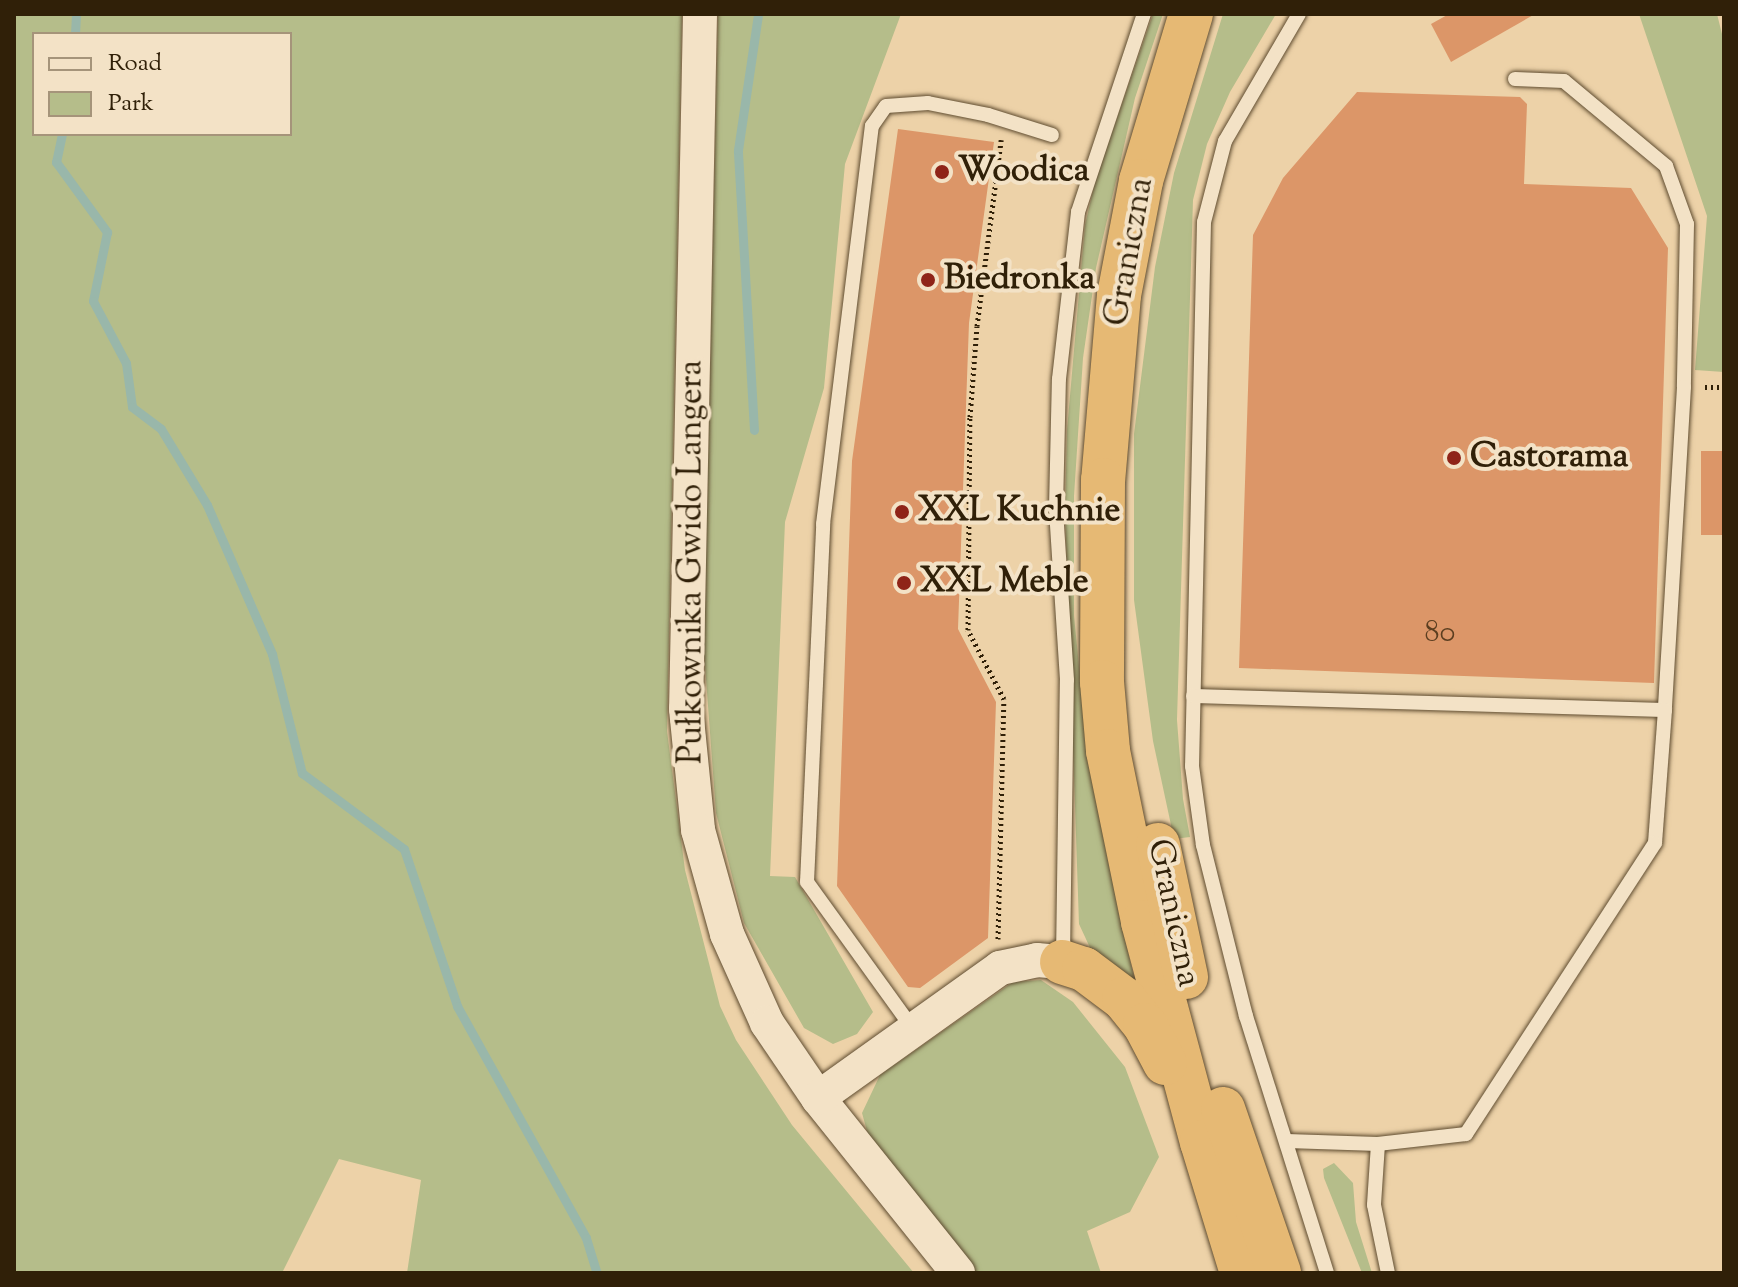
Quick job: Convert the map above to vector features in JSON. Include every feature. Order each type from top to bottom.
[{"type":"highway","name":"Graniczna","points":[[1191,14],[1141,181],[1119,295],[1106,422],[1101,652],[1108,751],[1143,922],[1202,1142],[1242,1273]]},
{"type":"highway","name":"Graniczna","points":[[1102,544],[1117,651],[1188,987],[1228,1129],[1279,1273]]},
{"type":"highway","points":[[1062,962],[1104,982],[1139,1017],[1154,1041],[1202,1142]]},
{"type":"street","name":"Pułkownika Gwido Langera","points":[[700,14],[686,709],[690,774],[698,830],[727,934],[767,1023],[818,1098],[958,1273]]},
{"type":"street","points":[[818,1098],[1000,968],[1037,960],[1062,962]]},
{"type":"lane","points":[[1062,962],[1067,680],[1056,508],[1059,379],[1078,212],[1144,14]]},
{"type":"lane","points":[[1288,32],[1293,14]]},
{"type":"lane","points":[[1299,14],[1225,141],[1204,222],[1192,766],[1203,845],[1246,1016],[1327,1273]]},
{"type":"lane","points":[[1287,1141],[1378,1144],[1466,1134],[1655,843],[1684,387],[1687,224],[1666,166],[1576,90],[1564,81],[1515,79]]},
{"type":"lane","points":[[913,1029],[807,882],[823,524],[872,126],[886,106],[928,103],[1052,135]]},
{"type":"lane","points":[[1193,696],[1665,710]]},
{"type":"lane","points":[[1378,1144],[1374,1205],[1388,1273]]},
{"type":"path","points":[[986,948],[999,939],[1004,699],[968,630],[970,417],[977,326],[1006,121]]},
{"type":"green space","points":[[14,14],[682,14],[667,731],[685,870],[720,1006],[736,1040],[792,1125],[914,1273],[407,1273],[421,1180],[339,1159],[282,1273],[14,1273]]},
{"type":"green space","points":[[718,14],[901,14],[845,164],[824,388],[785,522],[770,876],[795,877],[873,1012],[857,1034],[833,1044],[804,1028],[744,923],[716,813],[704,652]]},
{"type":"green space","points":[[1153,14],[1163,14],[1135,98],[1096,268],[1083,358],[1074,496],[1074,616],[1081,686],[1112,879],[1136,987],[1092,952],[1079,924],[1065,511],[1067,430],[1085,225],[1095,182]]},
{"type":"green space","points":[[1223,14],[1276,14],[1230,92],[1207,144],[1193,200],[1177,720],[1183,799],[1190,837],[1174,839],[1153,741],[1134,600],[1134,434],[1155,267],[1174,173]]},
{"type":"green space","points":[[1639,14],[1717,14],[1724,42],[1724,372],[1695,370],[1707,216]]},
{"type":"green space","points":[[1041,980],[1073,1002],[1125,1067],[1159,1157],[1130,1212],[1087,1231],[1101,1273],[974,1273],[870,1142],[862,1113],[880,1075],[1013,982]]},
{"type":"green space","points":[[1334,1163],[1353,1183],[1356,1222],[1372,1273],[1362,1273],[1324,1178],[1323,1169]]},
{"type":"building","points":[[1449,14],[1535,14],[1451,62],[1431,24]]},
{"type":"building","name":"Castorama","points":[[1357,92],[1520,97],[1527,104],[1524,184],[1631,188],[1668,248],[1654,683],[1239,668],[1253,235],[1283,178]]},
{"type":"building","points":[[898,129],[994,142],[969,323],[958,629],[996,702],[988,938],[920,988],[908,987],[837,886],[852,461]]},
{"type":"building","points":[[1701,451],[1724,451],[1724,535],[1701,535]]},
{"type":"waterway","points":[[75,32],[76,14]]},
{"type":"waterway","points":[[754,430],[738,150],[758,14]]},
{"type":"waterway","points":[[62,136],[56,162],[107,232],[93,301],[126,363],[132,407],[161,429],[207,505],[272,654],[302,773],[404,849],[457,1006],[586,1238],[597,1273]]},
{"type":"place","name":"Woodica","points":[[942,172]]},
{"type":"place","name":"Biedronka","points":[[928,280]]},
{"type":"place","name":"Castorama","points":[[1454,458]]},
{"type":"place","name":"XXL Kuchnie","points":[[902,512]]},
{"type":"place","name":"XXL Meble","points":[[904,583]]}]
